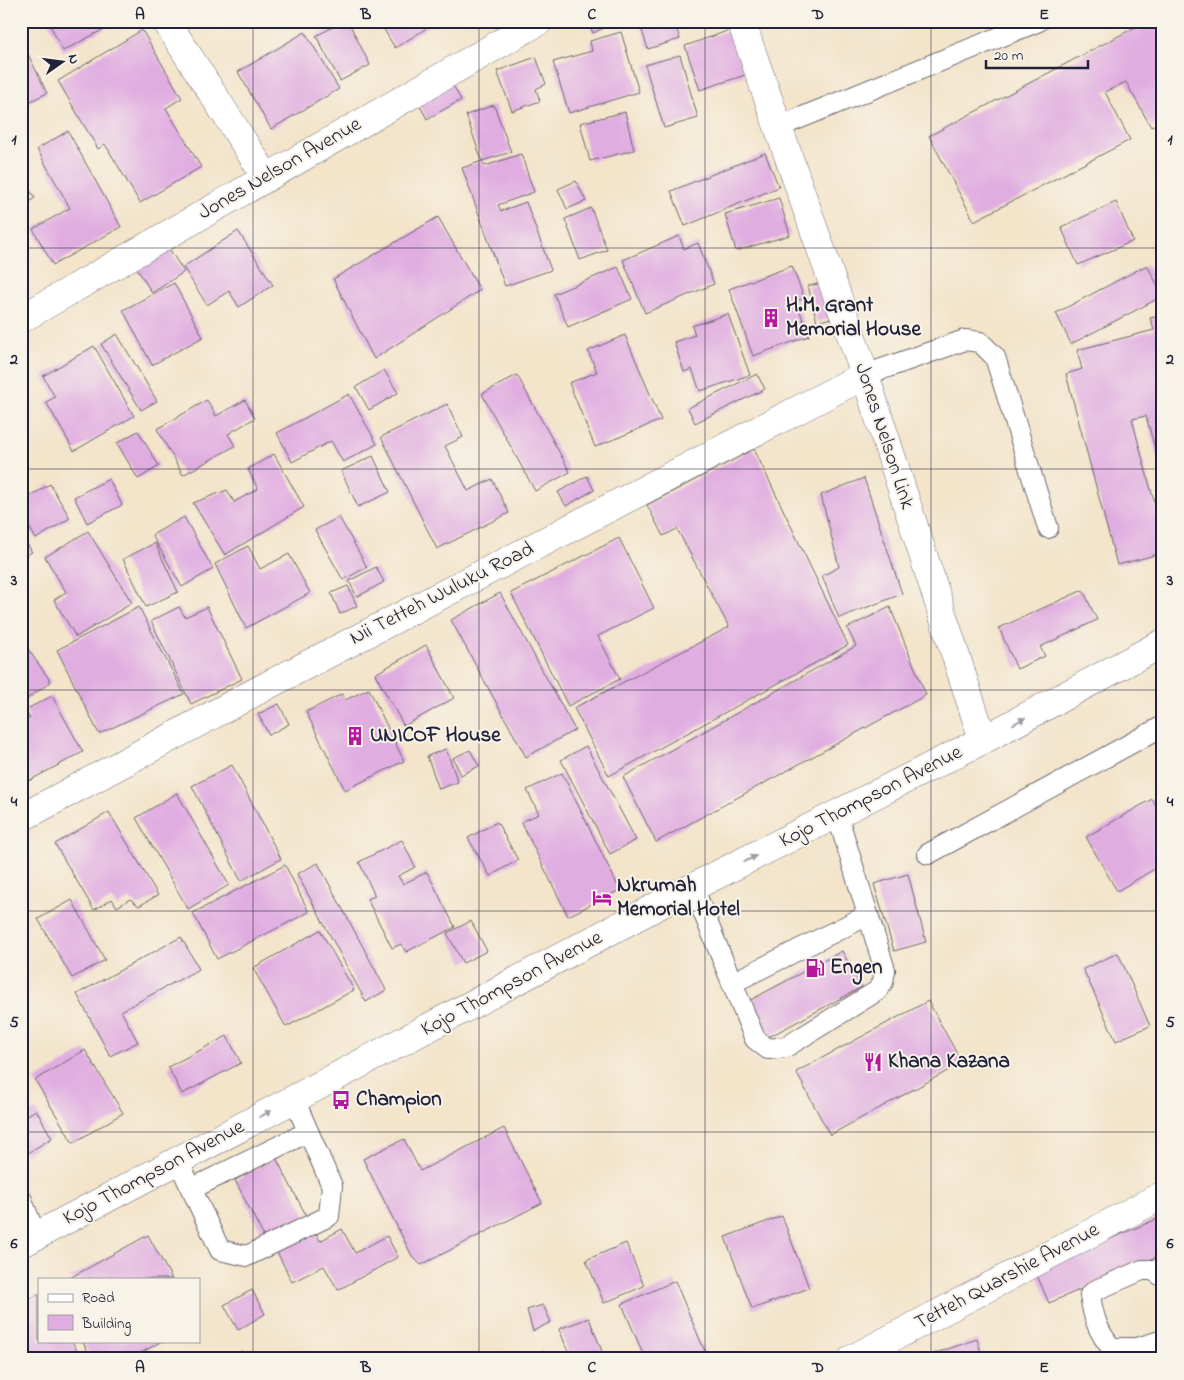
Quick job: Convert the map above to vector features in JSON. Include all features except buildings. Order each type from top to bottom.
[{"type":"street","points":[[166,21],[266,177]]},
{"type":"street","name":"Jones Nelson Avenue","points":[[21,319],[539,21]]},
{"type":"street","name":"Jones Nelson Link","points":[[740,21],[864,375],[983,740]]},
{"type":"street","name":"Nii Tetteh Wuluku Road","points":[[21,818],[278,680],[864,375]]},
{"type":"street","name":"Kojo Thompson Avenue","points":[[29,1240],[694,887],[983,740],[1163,643]]},
{"type":"street","name":"Tetteh Quarshie Avenue","points":[[852,1359],[1163,1195]]},
{"type":"lane","points":[[778,127],[1039,21]]},
{"type":"lane","points":[[864,375],[965,340],[980,342],[995,357],[1048,528]]},
{"type":"lane","points":[[928,854],[1163,726]]},
{"type":"lane","points":[[694,887],[755,1040],[768,1049],[786,1047],[877,991],[883,982],[885,970],[837,814]]},
{"type":"lane","points":[[732,983],[868,915]]},
{"type":"lane","points":[[178,1160],[220,1250],[247,1256],[328,1216],[332,1186],[294,1099]]},
{"type":"lane","points":[[192,1189],[308,1132]]},
{"type":"lane","points":[[21,1198],[29,1240]]},
{"type":"lane","points":[[1163,1277],[1153,1270],[1142,1270],[1096,1290],[1090,1295],[1095,1322],[1102,1338],[1112,1348],[1137,1348],[1163,1340]]},
{"type":"place","name":"H.M. Grant Memorial House","points":[[771,318]]},
{"type":"place","name":"UNICOF House","points":[[355,736]]},
{"type":"place","name":"Nkrumah Memorial Hotel","points":[[602,898]]},
{"type":"place","name":"Engen","points":[[815,968]]},
{"type":"place","name":"Khana Kazana","points":[[873,1062]]},
{"type":"place","name":"Champion","points":[[341,1100]]}]
